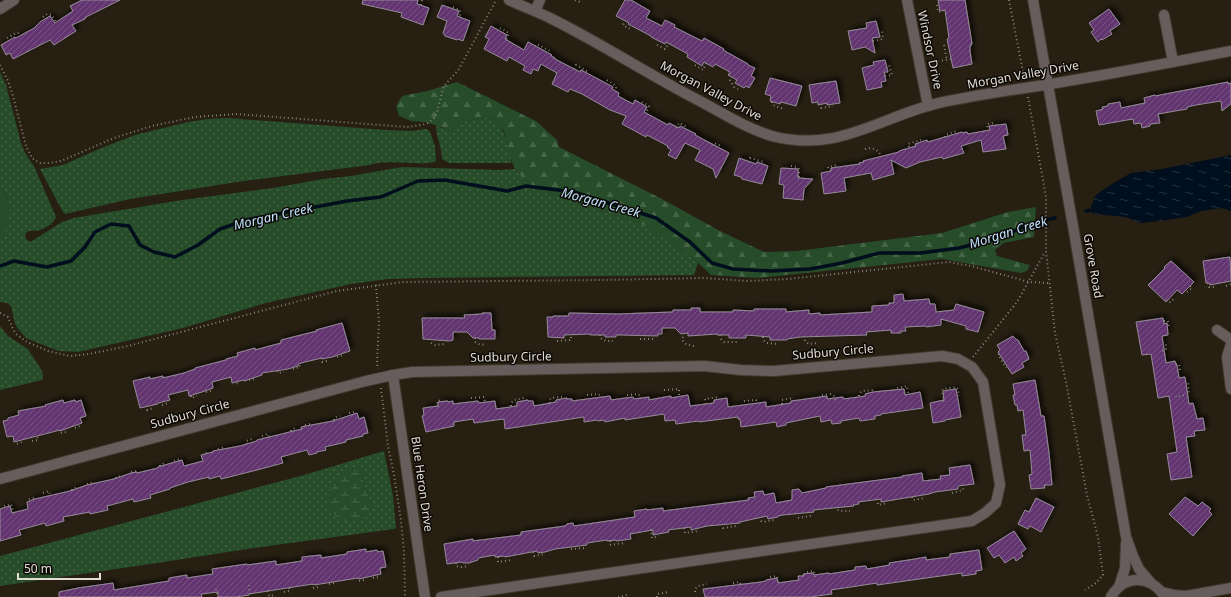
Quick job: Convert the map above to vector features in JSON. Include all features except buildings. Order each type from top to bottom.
[{"type":"street","points":[[0,8],[14,0]]},
{"type":"street","name":"Morgan Valley Drive","points":[[509,0],[548,17],[748,127],[772,136],[794,140],[813,141],[851,134],[905,113],[928,106],[957,100],[1231,51]]},
{"type":"street","points":[[536,11],[540,0]]},
{"type":"street","name":"Windsor Drive","points":[[907,0],[928,106]]},
{"type":"street","name":"Grove Road","points":[[1033,0],[1126,538],[1125,568],[1119,587]]},
{"type":"street","points":[[1164,15],[1173,62]]},
{"type":"street","points":[[1217,330],[1231,340]]},
{"type":"street","points":[[1231,344],[1227,357],[1231,389]]},
{"type":"street","name":"Sudbury Circle","points":[[0,478],[366,381],[412,372],[696,366],[774,371],[942,356],[958,359],[972,367],[983,382],[1000,485],[996,503],[985,513],[972,521],[441,597]]},
{"type":"street","name":"Blue Heron Drive","points":[[393,375],[425,597]]},
{"type":"street","name":"Grove Road","points":[[1126,538],[1139,570],[1163,594]]},
{"type":"street","points":[[1111,597],[1114,592],[1124,583],[1138,580],[1151,583]]},
{"type":"street","points":[[1163,594],[1186,596],[1231,588]]},
{"type":"path","points":[[421,5],[422,0]]},
{"type":"path","points":[[575,0],[580,2]]},
{"type":"path","points":[[1009,0],[1021,66]]},
{"type":"path","points":[[0,65],[13,96],[26,146],[32,158],[40,163],[49,164],[61,161],[114,138],[152,126],[195,117],[236,114],[407,127],[428,123],[434,118],[444,86],[459,69],[495,2]]},
{"type":"path","points":[[937,5],[938,12],[945,10]]},
{"type":"path","points":[[453,7],[460,10],[460,17]]},
{"type":"path","points":[[43,17],[47,14],[52,15],[56,22]]},
{"type":"path","points":[[625,20],[623,25],[632,30]]},
{"type":"path","points":[[500,28],[509,33],[506,40]]},
{"type":"path","points":[[873,41],[883,38],[882,30]]},
{"type":"path","points":[[7,38],[16,33],[20,35]]},
{"type":"path","points":[[657,45],[666,49],[669,43]]},
{"type":"path","points":[[535,46],[537,44],[550,51]]},
{"type":"path","points":[[944,46],[947,60]]},
{"type":"path","points":[[934,62],[951,59]]},
{"type":"path","points":[[695,65],[703,70],[706,62]]},
{"type":"path","points":[[574,69],[576,65],[586,71]]},
{"type":"path","points":[[885,76],[892,75],[889,65]]},
{"type":"path","points":[[731,76],[730,80],[734,87],[738,89]]},
{"type":"path","points":[[607,80],[616,86],[616,91]]},
{"type":"path","points":[[642,102],[649,106],[646,113]]},
{"type":"path","points":[[772,102],[775,106],[784,109]]},
{"type":"path","points":[[1029,103],[1046,197],[1046,251],[1055,333],[1066,382],[1087,495],[1098,537],[1103,575],[1096,583],[1085,590]]},
{"type":"path","points":[[820,104],[821,108],[834,106]]},
{"type":"path","points":[[676,128],[679,123],[686,127]]},
{"type":"path","points":[[988,131],[987,124],[994,123]]},
{"type":"path","points":[[945,137],[945,135],[957,131]]},
{"type":"path","points":[[909,147],[908,144],[921,140]]},
{"type":"path","points":[[712,146],[714,142],[720,146]]},
{"type":"path","points":[[865,149],[874,149],[880,154],[881,157]]},
{"type":"path","points":[[750,162],[750,158],[764,162]]},
{"type":"path","points":[[829,172],[828,166],[837,165]]},
{"type":"path","points":[[791,166],[798,167],[799,178]]},
{"type":"path","points":[[972,358],[1018,302],[1034,270],[1046,251]]},
{"type":"path","points":[[0,313],[8,316],[16,334],[27,342],[48,351],[70,356],[89,354],[128,346],[337,291],[403,282],[505,282],[704,278],[754,281],[948,262],[971,266],[1029,282],[1049,283]]},
{"type":"path","points":[[1208,283],[1209,287],[1215,287]]},
{"type":"path","points":[[1187,292],[1192,288],[1188,284]]},
{"type":"path","points":[[1226,286],[1231,284]]},
{"type":"path","points":[[376,285],[379,322],[378,369]]},
{"type":"path","points":[[1166,300],[1171,302],[1174,298]]},
{"type":"path","points":[[1164,321],[1168,321],[1169,328]]},
{"type":"path","points":[[684,333],[682,340],[686,344],[696,347]]},
{"type":"path","points":[[557,341],[571,340],[571,334]]},
{"type":"path","points":[[600,335],[600,338],[606,341],[613,341]]},
{"type":"path","points":[[640,335],[640,339],[653,339]]},
{"type":"path","points":[[720,335],[724,342],[738,342]]},
{"type":"path","points":[[763,336],[763,340],[767,343],[778,344]]},
{"type":"path","points":[[804,336],[805,341],[809,344],[818,343]]},
{"type":"path","points":[[475,338],[475,342],[479,344],[486,344]]},
{"type":"path","points":[[431,339],[431,342],[435,344],[444,344]]},
{"type":"path","points":[[1162,351],[1166,349],[1166,343]]},
{"type":"path","points":[[337,357],[343,355],[342,353]]},
{"type":"path","points":[[999,354],[998,355],[1006,368]]},
{"type":"path","points":[[321,358],[322,362],[327,361]]},
{"type":"path","points":[[293,369],[300,367],[299,364]]},
{"type":"path","points":[[1176,364],[1179,364],[1180,370]]},
{"type":"path","points":[[277,371],[278,373],[284,372]]},
{"type":"path","points":[[249,380],[256,379],[255,377]]},
{"type":"path","points":[[234,382],[235,384],[239,383]]},
{"type":"path","points":[[1176,396],[1189,394],[1188,382]]},
{"type":"path","points":[[897,388],[907,386],[908,394]]},
{"type":"path","points":[[380,387],[388,446],[401,520],[404,551],[405,597]]},
{"type":"path","points":[[944,402],[943,389],[956,387],[958,389],[959,396]]},
{"type":"path","points":[[206,392],[212,391],[211,389]]},
{"type":"path","points":[[664,390],[679,389],[679,397]]},
{"type":"path","points":[[859,396],[862,391],[873,390]]},
{"type":"path","points":[[587,395],[598,394],[601,398]]},
{"type":"path","points":[[627,395],[638,394],[641,400]]},
{"type":"path","points":[[822,395],[831,394],[834,396],[835,400]]},
{"type":"path","points":[[191,396],[191,398],[197,396]]},
{"type":"path","points":[[471,398],[484,397],[485,402]]},
{"type":"path","points":[[550,404],[549,401],[551,398],[562,397]]},
{"type":"path","points":[[706,404],[705,399],[718,397]]},
{"type":"path","points":[[511,406],[511,403],[514,400],[524,398]]},
{"type":"path","points":[[782,404],[782,400],[794,398]]},
{"type":"path","points":[[438,407],[436,401],[443,400]]},
{"type":"path","points":[[744,401],[756,400],[757,403]]},
{"type":"path","points":[[162,404],[168,403],[168,401]]},
{"type":"path","points":[[146,406],[147,410],[153,408]]},
{"type":"path","points":[[350,413],[355,413]]},
{"type":"path","points":[[334,420],[334,418],[340,416]]},
{"type":"path","points":[[75,428],[80,426],[80,424]]},
{"type":"path","points":[[305,425],[310,425]]},
{"type":"path","points":[[291,431],[290,430],[296,428]]},
{"type":"path","points":[[59,430],[60,433],[66,432]]},
{"type":"path","points":[[262,436],[268,434],[269,437]]},
{"type":"path","points":[[32,441],[38,440],[37,436]]},
{"type":"path","points":[[247,444],[246,441],[252,439]]},
{"type":"path","points":[[16,441],[16,444],[22,442]]},
{"type":"path","points":[[218,449],[224,447],[225,449]]},
{"type":"path","points":[[203,455],[209,452]]},
{"type":"path","points":[[174,461],[180,459],[180,461]]},
{"type":"path","points":[[160,466],[165,463]]},
{"type":"path","points":[[131,472],[137,471],[138,473]]},
{"type":"path","points":[[116,478],[121,476]]},
{"type":"path","points":[[87,484],[94,482],[94,484]]},
{"type":"path","points":[[952,493],[963,490],[962,486]]},
{"type":"path","points":[[72,490],[78,487]]},
{"type":"path","points":[[43,493],[49,491],[50,496]]},
{"type":"path","points":[[912,497],[913,500],[925,498]]},
{"type":"path","points":[[29,502],[28,499],[34,498]]},
{"type":"path","points":[[877,499],[878,505],[887,503]]},
{"type":"path","points":[[4,506],[11,504],[14,515]]},
{"type":"path","points":[[835,507],[840,511],[850,511]]},
{"type":"path","points":[[798,518],[810,516],[812,512]]},
{"type":"path","points":[[760,517],[761,521],[763,522],[774,520]]},
{"type":"path","points":[[722,524],[723,528],[736,526]]},
{"type":"path","points":[[684,528],[685,533],[698,531]]},
{"type":"path","points":[[651,529],[652,538],[659,536]]},
{"type":"path","points":[[610,541],[610,545],[624,543]]},
{"type":"path","points":[[571,550],[585,548],[585,546]]},
{"type":"path","points":[[533,552],[534,556],[545,554]]},
{"type":"path","points":[[498,557],[498,562],[511,560]]},
{"type":"path","points":[[456,563],[456,566],[469,566]]},
{"type":"path","points":[[807,572],[814,571],[815,577]]},
{"type":"path","points":[[373,578],[379,577],[378,575]]},
{"type":"path","points":[[770,577],[777,576],[779,585]]},
{"type":"path","points":[[358,578],[358,581],[364,580]]},
{"type":"path","points":[[329,584],[334,583],[334,581]]},
{"type":"path","points":[[733,583],[740,582],[741,587]]},
{"type":"path","points":[[313,584],[313,588],[319,588]]},
{"type":"path","points":[[695,592],[695,589],[698,586],[707,584]]},
{"type":"path","points":[[249,585],[250,597]]},
{"type":"path","points":[[284,592],[290,591],[289,588]]},
{"type":"path","points":[[216,589],[218,597]]},
{"type":"path","points":[[268,591],[269,596],[275,595]]},
{"type":"path","points":[[658,597],[657,594],[669,592]]},
{"type":"path","points":[[618,597],[627,597]]},
{"type":"green space","points":[[0,72],[6,85],[21,143],[25,153],[34,166],[56,217],[51,224],[45,228],[27,232],[25,236],[28,241],[32,241],[62,222],[74,218],[402,167],[498,170],[515,169],[531,188],[640,223],[667,240],[698,263],[694,275],[421,278],[388,279],[351,284],[266,303],[183,328],[78,352],[59,351],[26,338],[15,324],[11,306],[7,303],[0,302],[0,242],[3,239],[8,200],[0,184]]},
{"type":"green space","points":[[457,82],[536,121],[557,140],[559,147],[662,199],[720,231],[764,252],[796,251],[942,233],[1008,212],[1036,207],[1034,237],[1004,243],[995,250],[997,256],[1030,265],[1027,271],[1021,273],[942,259],[758,278],[711,275],[695,260],[640,223],[531,188],[515,169],[509,154],[504,131],[495,120],[485,117],[467,121],[449,131],[442,127],[425,122],[411,121],[399,116],[396,106],[402,96],[427,91]]},
{"type":"green space","points":[[485,117],[491,118],[501,127],[506,139],[512,163],[449,163],[442,159],[436,125],[449,131],[467,121]]},
{"type":"green space","points":[[228,118],[385,130],[413,131],[427,129],[430,132],[435,146],[436,161],[431,163],[386,162],[237,182],[130,199],[65,214],[40,169],[63,165],[135,135],[188,122]]},
{"type":"green space","points":[[0,184],[8,200],[11,213],[3,239],[0,242]]},
{"type":"green space","points":[[0,326],[8,336],[28,349],[42,371],[42,380],[0,390]]},
{"type":"green space","points":[[384,451],[393,496],[396,528],[0,586],[0,556],[304,475]],"holes":[[[351,468],[362,472],[364,485],[373,508]]]},
{"type":"green space","points":[[351,468],[358,469],[362,472],[364,485],[373,508],[363,521],[342,521],[332,513],[327,502],[329,492],[342,472]]},
{"type":"water","points":[[1231,155],[1231,211],[1222,208],[1201,211],[1187,217],[1140,223],[1126,217],[1093,214],[1091,206],[1096,195],[1131,173],[1162,169]]},
{"type":"waterway","name":"Morgan Creek","points":[[0,266],[14,261],[47,267],[71,261],[85,247],[95,232],[111,224],[129,226],[140,245],[154,252],[175,257],[198,245],[220,229],[246,220],[347,201],[381,197],[418,181],[445,180],[507,191],[526,186],[574,192],[656,218],[690,242],[712,263],[733,269],[771,271],[810,269],[842,263],[879,253],[920,253],[959,248],[998,238],[1033,223],[1055,218]]},
{"type":"waterway","name":"Morgan Creek","points":[[1086,211],[1097,209]]}]
